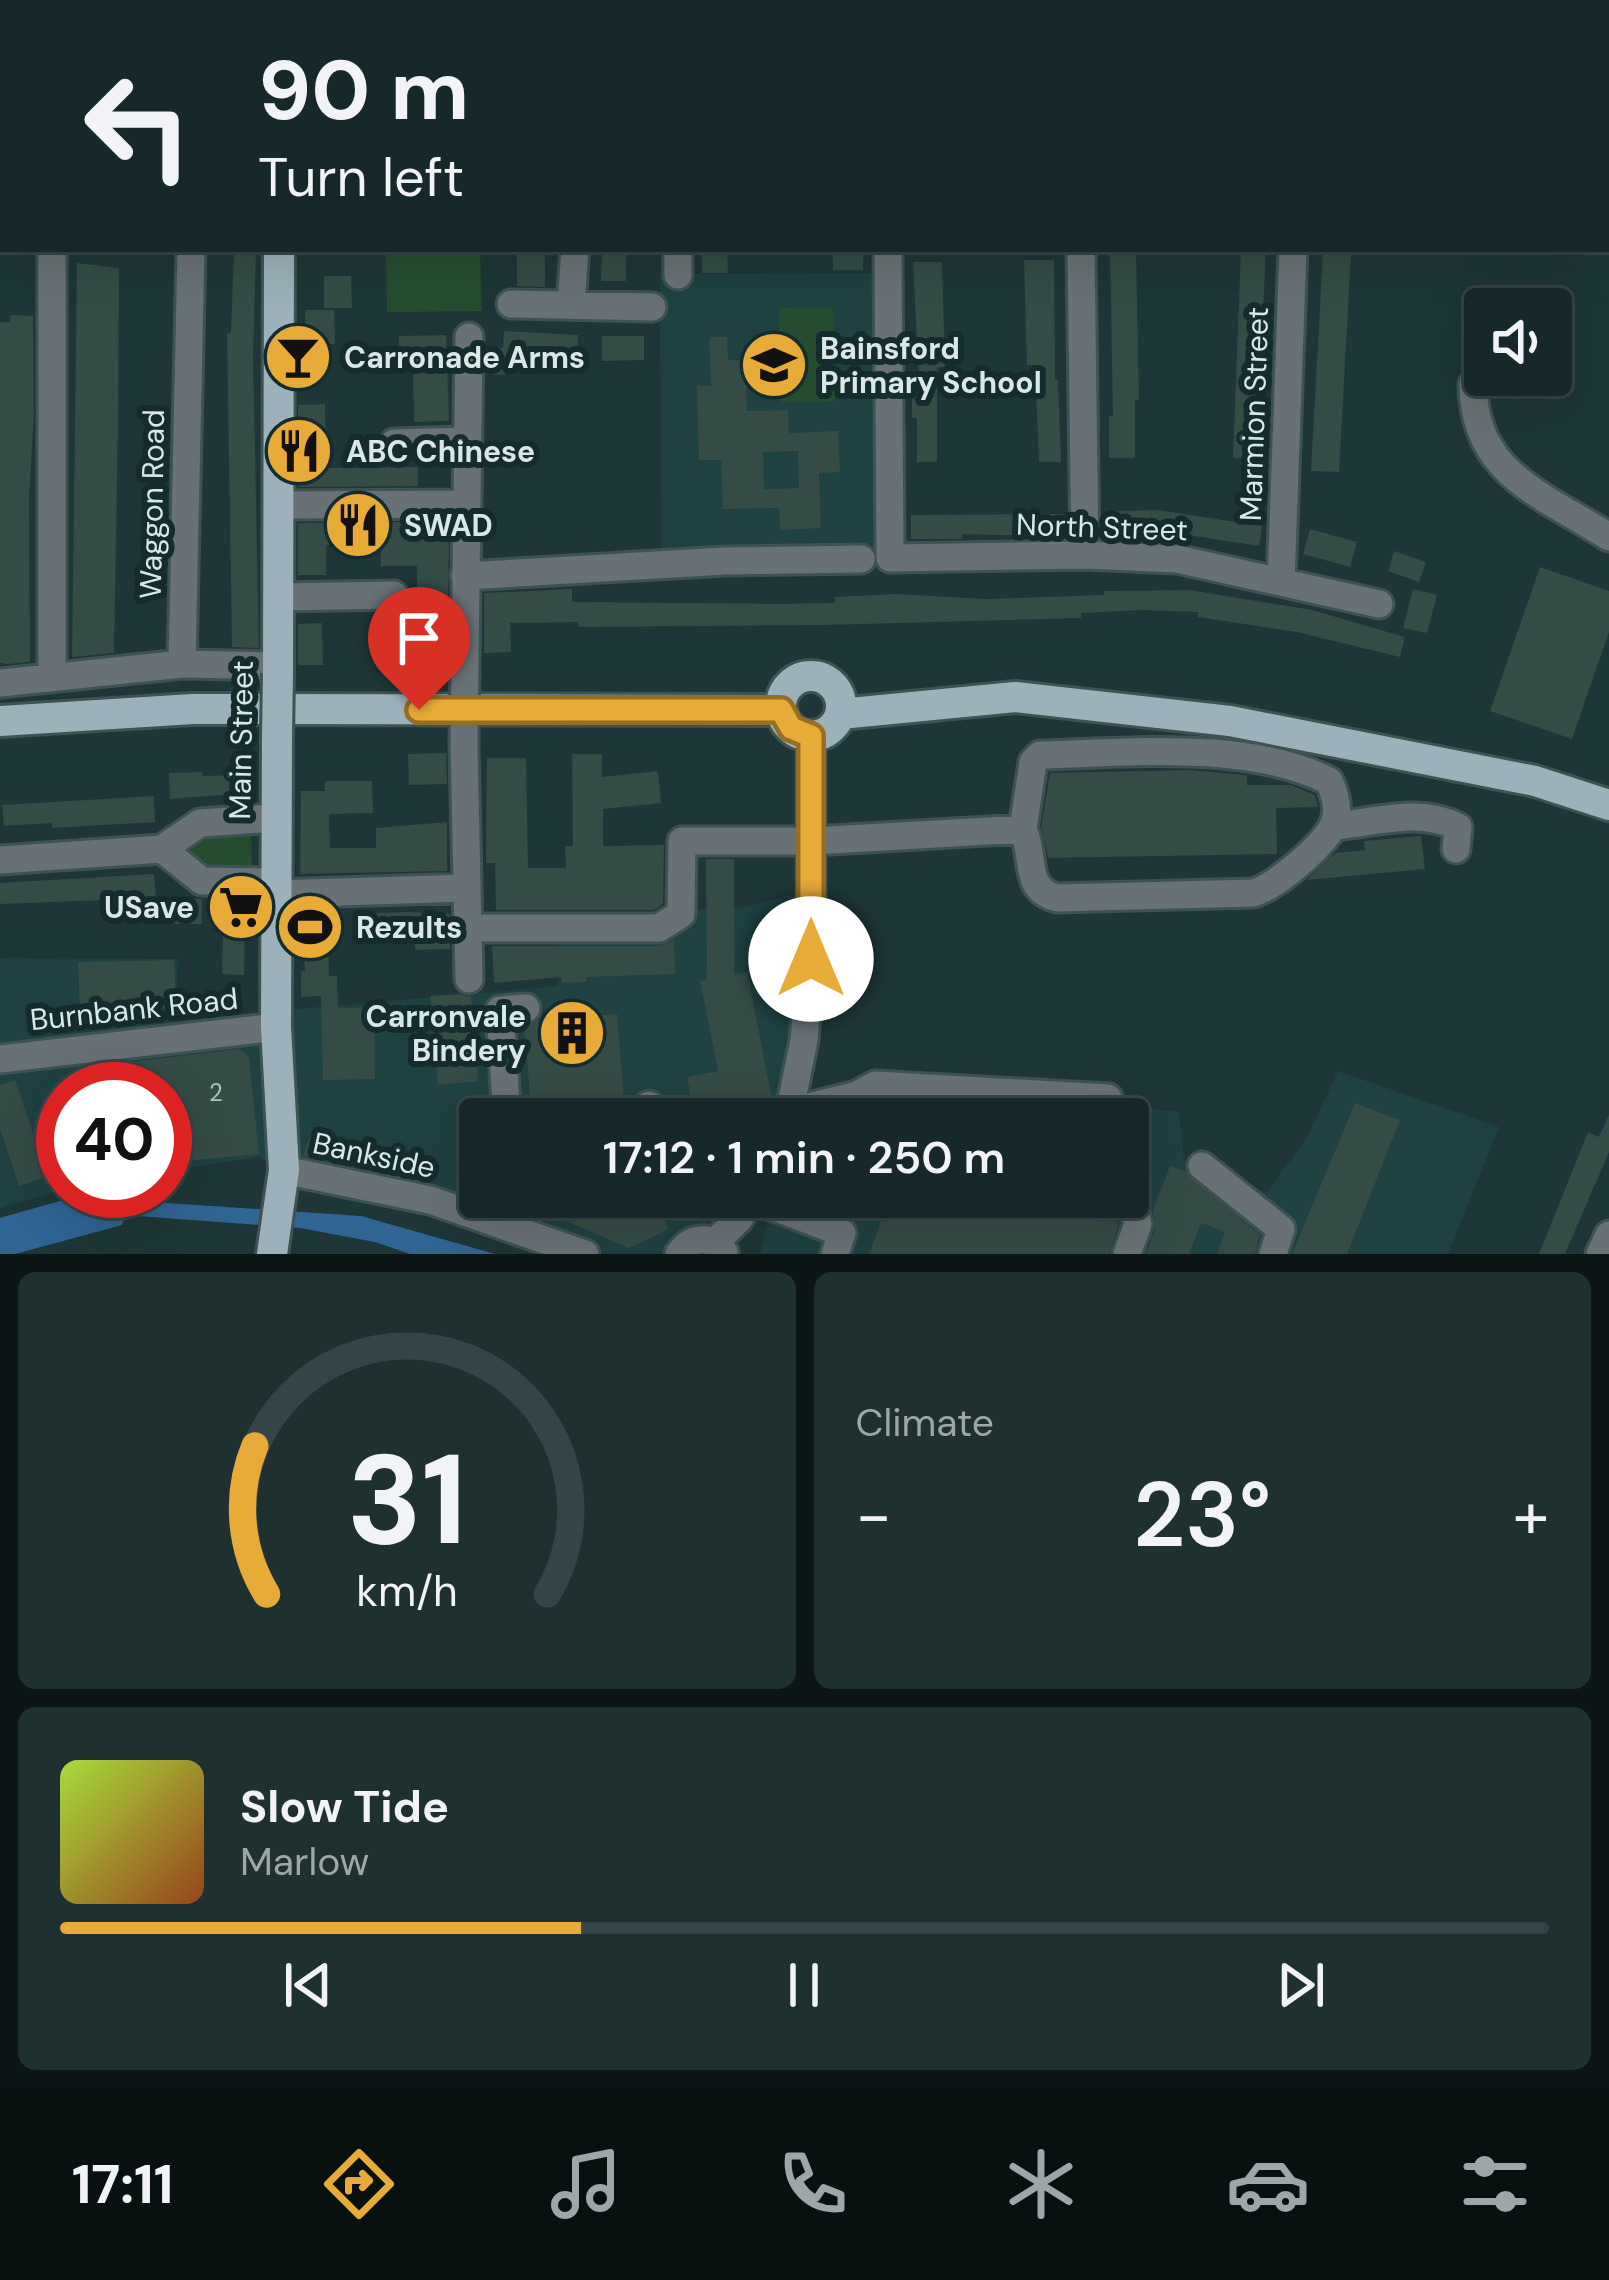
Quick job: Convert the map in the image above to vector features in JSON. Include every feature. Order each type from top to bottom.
[{"type":"main road","name":"Main Street","points":[[276,1231],[284,1170],[276,1028],[274,818],[281,505],[279,252]]},
{"type":"main road","points":[[813,676],[823,678],[838,693],[840,714],[829,730],[811,736],[791,728],[781,710],[793,682],[813,676]]},
{"type":"main road","points":[[840,714],[1015,697],[1230,721],[1534,782],[1609,805]]},
{"type":"main road","points":[[0,721],[193,709],[781,710]]},
{"type":"street","points":[[52,252],[52,676]]},
{"type":"street","name":"Waggon Road","points":[[182,664],[191,252]]},
{"type":"street","points":[[571,305],[575,252]]},
{"type":"street","name":"North Street","points":[[888,252],[890,558],[1085,555],[1177,560],[1379,604]]},
{"type":"street","points":[[1081,252],[1085,555]]},
{"type":"street","name":"Marmion Street","points":[[1281,581],[1293,252]]},
{"type":"street","points":[[511,304],[652,307]]},
{"type":"street","points":[[469,337],[464,504],[469,979]]},
{"type":"street","points":[[1474,396],[1477,429],[1500,466],[1609,537]]},
{"type":"street","points":[[394,443],[466,441]]},
{"type":"street","points":[[281,505],[464,504]]},
{"type":"street","points":[[465,575],[861,559]]},
{"type":"street","points":[[280,597],[394,595]]},
{"type":"street","points":[[0,683],[182,664],[278,670]]},
{"type":"street","points":[[793,1098],[811,959],[811,736]]},
{"type":"street","points":[[1334,826],[1336,794],[1329,781],[1281,764],[1186,752],[1040,755],[1033,762],[1014,830],[1034,887],[1057,898],[1253,893],[1280,882],[1334,826],[1397,816],[1447,821],[1458,827],[1456,849]]},
{"type":"street","points":[[0,860],[162,849],[200,823],[274,818]]},
{"type":"street","points":[[467,928],[659,928],[681,914],[682,842],[813,841],[1014,830]]},
{"type":"street","points":[[162,849],[202,881],[275,888],[466,888]]},
{"type":"street","points":[[506,1098],[500,1010],[526,1008]]},
{"type":"street","name":"Burnbank Road","points":[[0,1059],[276,1028]]},
{"type":"street","points":[[847,1098],[875,1085],[1108,1098]]},
{"type":"street","points":[[1202,1166],[1277,1241]]},
{"type":"street","name":"Bankside","points":[[284,1170],[459,1203]]},
{"type":"street","name":"Bankside","points":[[508,1218],[585,1254]]},
{"type":"street","points":[[679,1254],[693,1240],[720,1248],[740,1218]]},
{"type":"street","points":[[803,1218],[842,1233],[835,1254]]},
{"type":"street","points":[[1127,1254],[1136,1218]]},
{"type":"street","points":[[1600,1254],[1609,1234]]},
{"type":"shaded area","name":"Bainsford Primary School","points":[[888,273],[890,558],[661,567],[660,274]]},
{"type":"shaded area","points":[[811,891],[790,1098],[459,1098],[459,1218],[732,1218],[698,1254],[585,1254],[284,1170],[258,1157],[192,1168],[192,1062],[36,1062],[36,1198],[0,1208],[0,958],[178,959],[176,1037],[275,1027],[275,1011],[558,986],[558,928],[659,927],[681,909],[734,909]]},
{"type":"shaded area","points":[[1338,1071],[1499,1127],[1448,1254],[760,1254],[768,1218],[1149,1218],[1149,1109],[1179,1111],[1184,1160],[1267,1192],[1306,1139]]},
{"type":"shaded area","points":[[874,1093],[959,1098],[866,1098]]},
{"type":"green space","points":[[386,252],[480,252],[482,311],[387,312]]},
{"type":"green space","points":[[833,307],[835,401],[780,402],[779,308]]},
{"type":"green space","points":[[251,828],[252,874],[196,866],[180,846],[207,831]]},
{"type":"water","points":[[192,1205],[361,1216],[495,1254],[410,1254],[375,1242],[300,1228],[165,1218],[192,1218]]},
{"type":"water","points":[[36,1208],[36,1218],[123,1218],[122,1225],[15,1254],[0,1254],[0,1218]]},
{"type":"building","points":[[234,252],[256,252],[253,356],[259,648],[232,647],[227,333],[231,333]]},
{"type":"building","points":[[517,252],[545,252],[545,287],[517,286]]},
{"type":"building","points":[[602,252],[626,252],[626,281],[601,281]]},
{"type":"building","points":[[702,252],[727,252],[728,273],[702,273]]},
{"type":"building","points":[[833,252],[863,252],[863,270],[833,270]]},
{"type":"building","points":[[1110,252],[1136,252],[1139,400],[1135,400],[1135,458],[1109,458],[1109,416],[1113,416]]},
{"type":"building","points":[[1241,252],[1266,252],[1258,416],[1265,417],[1264,459],[1233,458]]},
{"type":"building","points":[[1323,253],[1351,254],[1339,472],[1311,471]]},
{"type":"building","points":[[1024,260],[1054,260],[1061,462],[1039,462],[1035,365],[1027,365]]},
{"type":"building","points":[[913,262],[942,262],[945,367],[937,367],[937,462],[917,462],[917,418],[912,418],[912,380],[919,380]]},
{"type":"building","points":[[77,263],[119,268],[118,423],[114,653],[72,657]]},
{"type":"building","points":[[324,276],[351,276],[352,308],[324,308]]},
{"type":"building","points":[[305,310],[334,310],[335,344],[327,344],[327,373],[298,373],[298,347],[306,346]]},
{"type":"building","points":[[11,315],[33,316],[34,414],[29,497],[30,662],[7,664],[0,663],[0,322],[10,322]]},
{"type":"building","points":[[504,331],[578,335],[577,359],[506,355],[505,375],[487,374],[487,347],[503,348]]},
{"type":"building","points":[[446,335],[449,421],[414,422],[413,368],[399,368],[399,336]]},
{"type":"building","points":[[602,336],[644,336],[644,360],[602,361]]},
{"type":"building","points":[[709,337],[727,337],[728,360],[745,360],[747,411],[788,410],[789,433],[838,431],[840,472],[819,473],[821,528],[780,530],[779,508],[723,509],[721,460],[699,460],[697,386],[711,386]],"holes":[[[798,451],[799,488],[764,489],[763,452]]]},
{"type":"building","points":[[325,404],[326,468],[418,467],[418,486],[298,487],[298,405]]},
{"type":"building","points":[[1158,510],[1262,526],[1259,546],[1155,530],[1155,536],[1108,537],[1108,511]]},
{"type":"building","points":[[1066,514],[1067,537],[962,534],[962,539],[911,539],[911,515]]},
{"type":"building","points":[[413,522],[413,533],[449,533],[447,669],[413,670],[412,647],[398,647],[398,619],[417,619],[417,566],[381,566],[381,544],[326,545],[326,575],[298,575],[298,523]]},
{"type":"building","points":[[1310,529],[1357,542],[1350,567],[1303,554]]},
{"type":"building","points":[[1394,551],[1426,562],[1419,582],[1388,571]]},
{"type":"building","points":[[1540,567],[1609,591],[1609,632],[1572,739],[1490,711]]},
{"type":"building","points":[[572,589],[572,602],[779,604],[835,603],[835,597],[895,594],[985,599],[1189,590],[1312,610],[1405,637],[1400,657],[1297,632],[1198,617],[1198,612],[1141,610],[1081,613],[1081,618],[824,625],[510,623],[511,652],[484,653],[484,593]]},
{"type":"building","points":[[1413,589],[1437,595],[1427,633],[1403,628]]},
{"type":"building","points":[[322,623],[323,665],[298,665],[298,624]]},
{"type":"building","points":[[446,753],[447,784],[409,785],[408,754]]},
{"type":"building","points":[[572,754],[602,754],[602,777],[658,771],[661,803],[603,809],[603,846],[664,845],[663,904],[654,910],[496,910],[495,863],[486,863],[487,758],[526,758],[528,868],[566,868],[565,846],[573,846]]},
{"type":"building","points":[[1187,770],[1247,775],[1247,785],[1291,785],[1315,795],[1318,807],[1276,808],[1277,854],[1048,858],[1041,827],[1050,773]]},
{"type":"building","points":[[202,772],[203,776],[248,775],[248,793],[170,799],[169,773]]},
{"type":"building","points":[[325,781],[372,781],[373,813],[329,814],[330,848],[376,848],[376,828],[447,822],[447,871],[300,874],[301,791],[325,791]]},
{"type":"building","points":[[154,796],[155,822],[4,826],[2,805]]},
{"type":"building","points":[[1421,836],[1425,869],[1307,880],[1335,853],[1365,850],[1364,841]]},
{"type":"building","points":[[706,859],[734,859],[734,975],[747,972],[772,1098],[691,1098],[687,1077],[718,1071],[700,981],[707,980]]},
{"type":"building","points":[[154,874],[156,898],[0,904],[0,883]]},
{"type":"building","points":[[169,898],[202,899],[202,924],[168,924]]},
{"type":"building","points":[[231,899],[254,900],[254,923],[245,922],[244,975],[222,974],[223,925],[231,926]]},
{"type":"building","points":[[301,912],[341,913],[341,929],[328,929],[329,976],[337,976],[338,1008],[374,1007],[375,1079],[323,1080],[321,996],[301,997],[301,971],[305,971]]},
{"type":"building","points":[[376,913],[450,914],[450,949],[415,950],[415,941],[376,942]]},
{"type":"building","points":[[674,940],[675,974],[494,983],[492,946],[659,946]]},
{"type":"building","points":[[174,960],[176,1007],[80,1011],[78,962]]},
{"type":"building","points":[[430,996],[471,997],[478,1081],[438,1085]]},
{"type":"building","points":[[617,1014],[624,1098],[530,1098],[524,1026],[539,1020]]},
{"type":"building","points":[[240,1049],[249,1057],[259,1154],[192,1160],[192,1062],[128,1062]]},
{"type":"building","points":[[15,1080],[36,1140],[36,1180],[19,1186],[0,1129],[0,1085]]},
{"type":"building","points":[[1355,1103],[1400,1120],[1347,1254],[1292,1254]]},
{"type":"building","points":[[1609,1115],[1609,1152],[1565,1254],[1539,1254],[1588,1132],[1599,1137]]},
{"type":"building","points":[[309,1138],[353,1146],[348,1165],[303,1156]]},
{"type":"building","points":[[1170,1166],[1185,1171],[1260,1235],[1255,1254],[1217,1254],[1225,1232],[1201,1223],[1189,1254],[1146,1254],[1155,1229],[1153,1210]]},
{"type":"building","points":[[560,1218],[664,1218],[669,1229],[629,1248]]},
{"type":"building","points":[[882,1218],[1106,1218],[1119,1223],[1109,1254],[869,1254]]},
{"type":"place","name":"Carronade Arms","points":[[298,357]]},
{"type":"place","name":"Bainsford Primary School","points":[[774,365]]},
{"type":"place","name":"ABC Chinese","points":[[299,451]]},
{"type":"place","name":"SWAD","points":[[358,525]]},
{"type":"place","name":"USave","points":[[241,907]]},
{"type":"place","name":"Rezults","points":[[310,927]]},
{"type":"place","name":"Carronvale Bindery","points":[[572,1033]]},
{"type":"route","points":[[419,710],[781,710],[791,728],[811,736],[811,959]]}]
